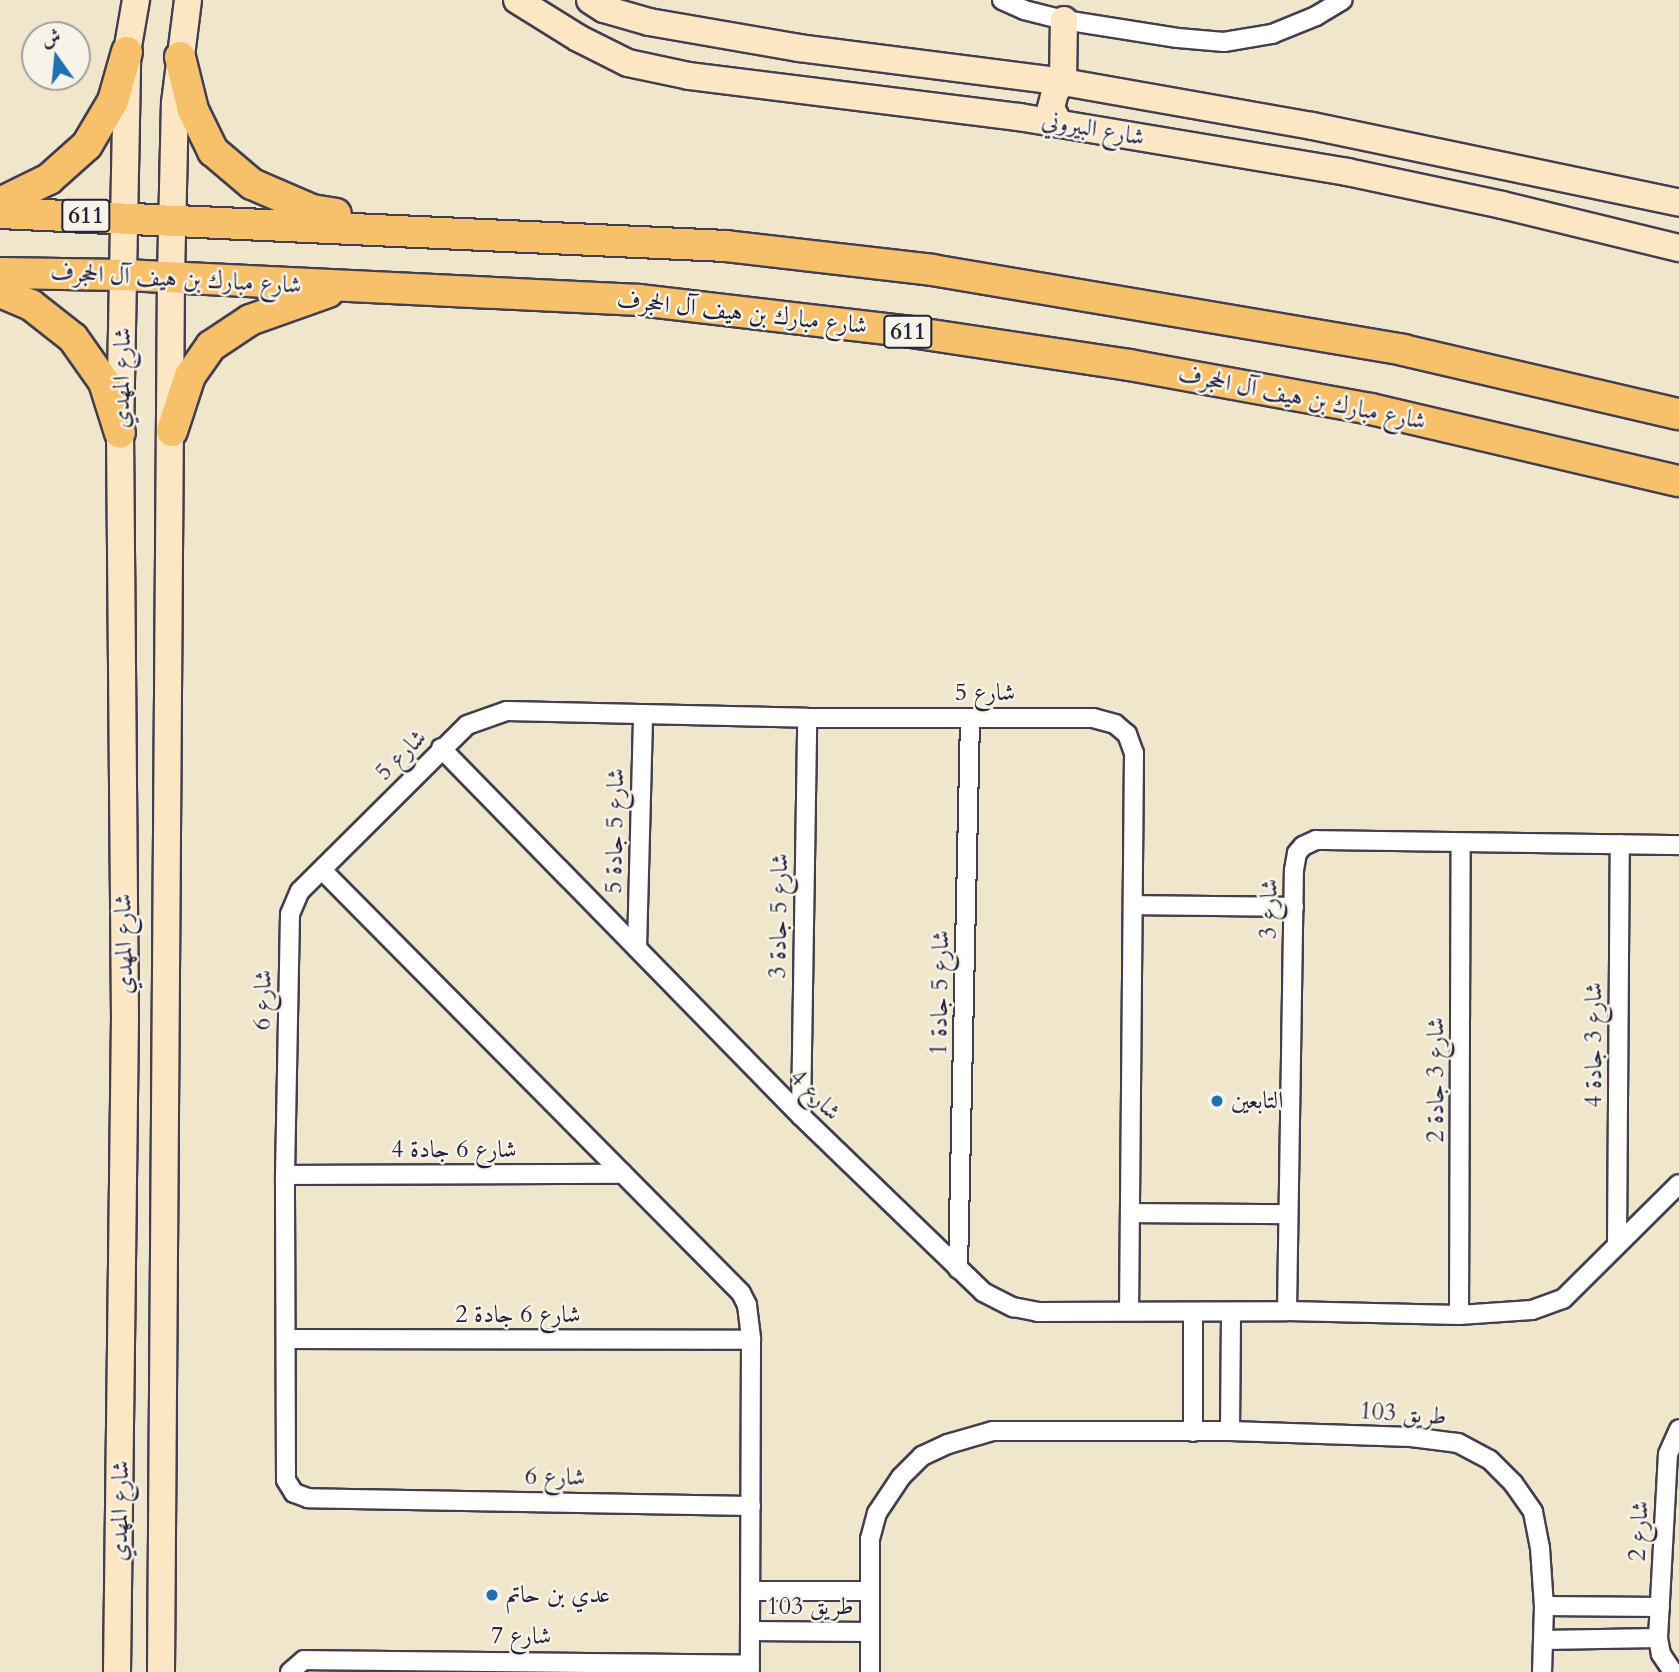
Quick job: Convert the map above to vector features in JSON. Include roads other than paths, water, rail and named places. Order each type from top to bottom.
[{"type":"main road","name":"شارع المهدي","points":[[117,1672],[125,1017],[120,433],[127,52],[136,0]]},
{"type":"main road","name":"شارع المهدي","points":[[161,1672],[172,431],[171,277],[175,103],[188,0]]},
{"type":"main road","name":"شارع البيروني","points":[[516,0],[578,38],[628,63],[689,76],[1059,123],[1347,172],[1502,205],[1679,248]]},
{"type":"main road","name":"شارع البيروني","points":[[590,0],[604,9],[649,22],[799,48],[1063,82],[1312,126],[1679,202]]},
{"type":"main road","points":[[1059,123],[1051,108],[1055,92],[1063,82],[1064,20]]},
{"type":"main road","points":[[0,203],[49,179],[87,145],[113,101],[127,52]]},
{"type":"main road","points":[[180,57],[192,110],[213,151],[252,184],[312,210],[447,232]]},
{"type":"main road","points":[[1018,117],[1031,100],[1027,78]]},
{"type":"main road","name":"611","points":[[0,213],[726,246],[932,270],[1403,350],[1679,414]]},
{"type":"main road","name":"شارع مبارك بن هيف آل الحجرف","points":[[0,273],[124,275],[639,300],[911,332],[1129,365],[1371,409],[1679,481]]},
{"type":"main road","points":[[172,431],[190,376],[211,346],[250,320],[340,287]]},
{"type":"main road","points":[[0,292],[31,304],[73,338],[104,382],[120,433]]},
{"type":"main road","points":[[122,1429],[141,1469],[148,1474],[162,1475]]},
{"type":"main road","points":[[119,1569],[142,1573],[162,1611]]},
{"type":"street","points":[[1002,0],[1024,10],[1064,20],[1178,38],[1224,42],[1272,34],[1316,16],[1343,0]]},
{"type":"street","name":"شارع 5","points":[[322,870],[441,748],[467,725],[507,711],[807,718],[1093,718],[1115,724],[1127,734],[1134,753],[1129,1311]]},
{"type":"street","name":"شارع 5 جادة 5","points":[[637,948],[643,714]]},
{"type":"street","name":"شارع 5 جادة 3","points":[[801,1116],[807,718]]},
{"type":"street","name":"شارع 5 جادة 1","points":[[958,1269],[970,718]]},
{"type":"street","name":"شارع 4","points":[[441,748],[801,1116],[983,1292],[1013,1307],[1038,1312],[1231,1312]]},
{"type":"street","name":"شارع 3","points":[[1286,1311],[1293,907],[1297,853],[1316,840],[1679,845]]},
{"type":"street","name":"شارع 3 جادة 2","points":[[1459,1315],[1461,844]]},
{"type":"street","name":"شارع 3 جادة 4","points":[[1617,1245],[1620,844]]},
{"type":"street","points":[[322,870],[741,1293],[747,1305],[751,1340],[750,1668]]},
{"type":"street","name":"شارع 6","points":[[322,870],[300,891],[290,914],[285,1175],[286,1480],[294,1493],[309,1498],[751,1506]]},
{"type":"street","points":[[1133,905],[1293,907]]},
{"type":"street","name":"شارع 6 جادة 4","points":[[285,1175],[623,1174]]},
{"type":"street","points":[[1230,1431],[1231,1312],[1511,1314],[1549,1305],[1563,1299],[1679,1184]]},
{"type":"street","points":[[1130,1213],[1288,1214]]},
{"type":"street","points":[[1193,1312],[1193,1432]]},
{"type":"street","name":"شارع 6 جادة 2","points":[[286,1339],[751,1340]]},
{"type":"street","name":"شارع 2","points":[[1658,1639],[1671,1527],[1668,1454],[1679,1429]]},
{"type":"street","name":"طريق 103","points":[[870,1672],[870,1539],[877,1513],[901,1477],[922,1456],[948,1444],[993,1432],[1230,1431],[1411,1437],[1458,1443],[1490,1460],[1513,1483],[1533,1512],[1541,1548],[1544,1606],[1542,1672]]},
{"type":"street","name":"طريق 103","points":[[751,1591],[869,1591]]},
{"type":"street","points":[[1544,1606],[1660,1606]]},
{"type":"street","name":"طريق 103","points":[[750,1631],[869,1632]]},
{"type":"street","points":[[1543,1640],[1658,1639],[1661,1654],[1673,1672]]},
{"type":"street","name":"شارع 7","points":[[290,1672],[304,1660],[346,1659],[750,1668]]},
{"type":"place","name":"التابعين","points":[[1217,1101]]},
{"type":"place","name":"عدي بن حاتم","points":[[492,1595]]}]
